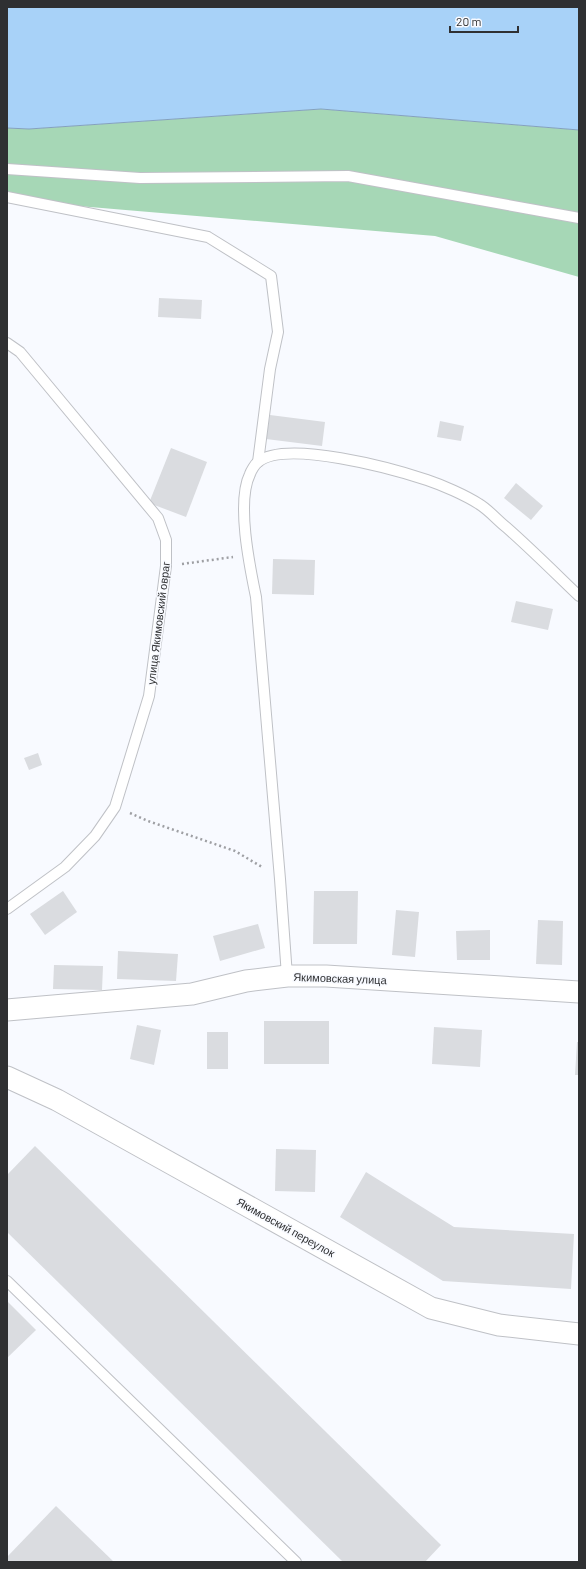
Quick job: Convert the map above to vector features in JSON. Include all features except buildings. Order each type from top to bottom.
[{"type":"street","name":"Якимовская улица","points":[[7,1010],[192,994],[246,982],[287,976],[326,976],[579,992]]},
{"type":"street","name":"Якимовский переулок","points":[[7,1077],[57,1100],[431,1308],[499,1325],[579,1334]]},
{"type":"lane","points":[[7,169],[140,178],[348,176],[579,218]]},
{"type":"lane","points":[[7,197],[208,237],[271,276],[278,332],[270,369],[258,462],[249,475],[245,496],[247,555],[256,597],[287,976]]},
{"type":"lane","name":"улица Якимовский овраг","points":[[7,343],[20,352],[158,518],[166,540],[166,566],[149,696],[115,807],[95,836],[64,867],[7,909]]},
{"type":"lane","points":[[258,462],[273,456],[298,454],[331,457],[375,465],[428,480],[479,504],[531,549],[579,596]]},
{"type":"lane","points":[[7,1281],[296,1562]]},
{"type":"path","points":[[166,566],[247,555]]},
{"type":"path","points":[[115,807],[148,821],[235,850],[280,879]]},
{"type":"green space","points":[[321,109],[579,130],[579,277],[435,236],[7,200],[7,128],[29,129]]},
{"type":"water","points":[[7,7],[579,7],[579,130],[321,109],[29,129],[7,128]]}]
